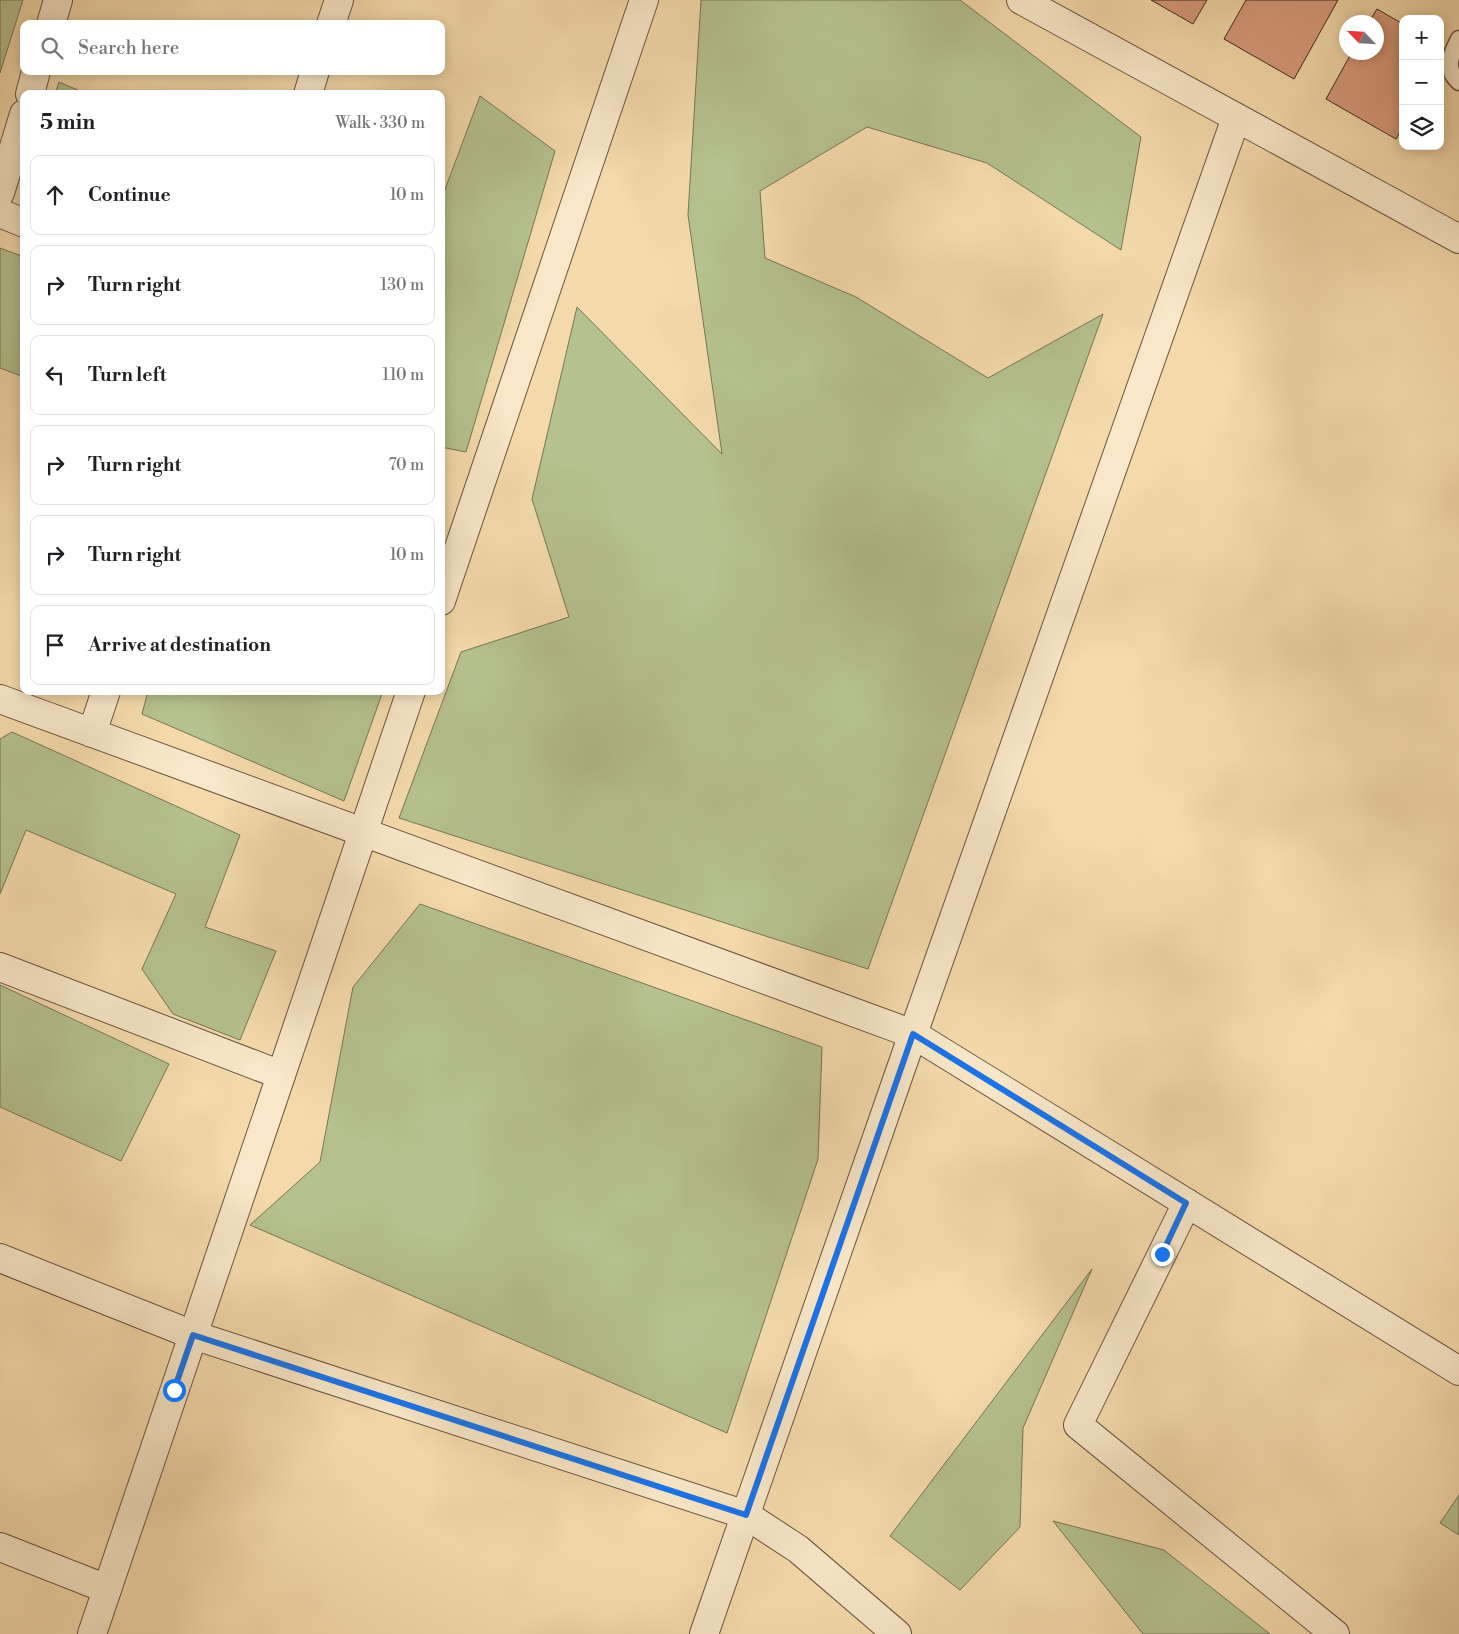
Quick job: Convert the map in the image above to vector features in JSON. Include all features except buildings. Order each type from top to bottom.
[{"type":"street","points":[[52,20],[58,0]]},
{"type":"street","points":[[333,20],[339,0]]},
{"type":"street","points":[[445,589],[644,0]]},
{"type":"street","points":[[1021,0],[1459,239]]},
{"type":"street","points":[[31,90],[35,75]]},
{"type":"street","points":[[309,90],[315,75]]},
{"type":"street","points":[[704,1634],[1236,118]]},
{"type":"street","points":[[0,193],[20,127]]},
{"type":"street","points":[[0,213],[20,221]]},
{"type":"street","points":[[92,733],[105,695]]},
{"type":"street","points":[[92,1634],[410,695]]},
{"type":"street","points":[[0,699],[913,1034],[1459,1371]]},
{"type":"street","points":[[0,967],[281,1075]]},
{"type":"street","points":[[1186,1203],[1078,1425],[1335,1634]]},
{"type":"street","points":[[0,1258],[193,1335],[746,1515],[798,1548],[897,1634]]},
{"type":"street","points":[[0,1547],[107,1589]]},
{"type":"lane","points":[[1459,39],[1449,60],[1451,70],[1459,82]]},
{"type":"green space","points":[[0,0],[23,0],[0,73]]},
{"type":"green space","points":[[701,0],[960,0],[1141,137],[1121,250],[987,163],[867,127],[760,191],[765,258],[856,297],[988,378],[1103,314],[868,969],[399,818],[461,652],[569,617],[532,499],[577,307],[722,454],[688,215]]},
{"type":"green space","points":[[59,82],[78,90],[56,90]]},
{"type":"green space","points":[[480,96],[555,151],[466,452],[445,448],[445,189]]},
{"type":"green space","points":[[0,248],[20,256],[20,376],[0,368]]},
{"type":"green space","points":[[147,695],[382,695],[344,801],[142,714]]},
{"type":"green space","points":[[12,732],[240,835],[205,927],[276,951],[240,1040],[173,1014],[142,969],[176,894],[26,830],[0,894],[0,739]]},
{"type":"green space","points":[[420,904],[822,1047],[818,1159],[727,1433],[250,1225],[320,1162],[353,987]]},
{"type":"green space","points":[[0,985],[169,1064],[121,1161],[0,1107]]},
{"type":"green space","points":[[1092,1269],[1023,1428],[1020,1527],[960,1590],[890,1536]]},
{"type":"green space","points":[[1459,1495],[1459,1535],[1440,1523]]},
{"type":"green space","points":[[1053,1521],[1164,1550],[1270,1634],[1143,1634]]},
{"type":"route","points":[[174,1390],[193,1335],[746,1515],[913,1034],[1186,1203],[1162,1254]]}]
